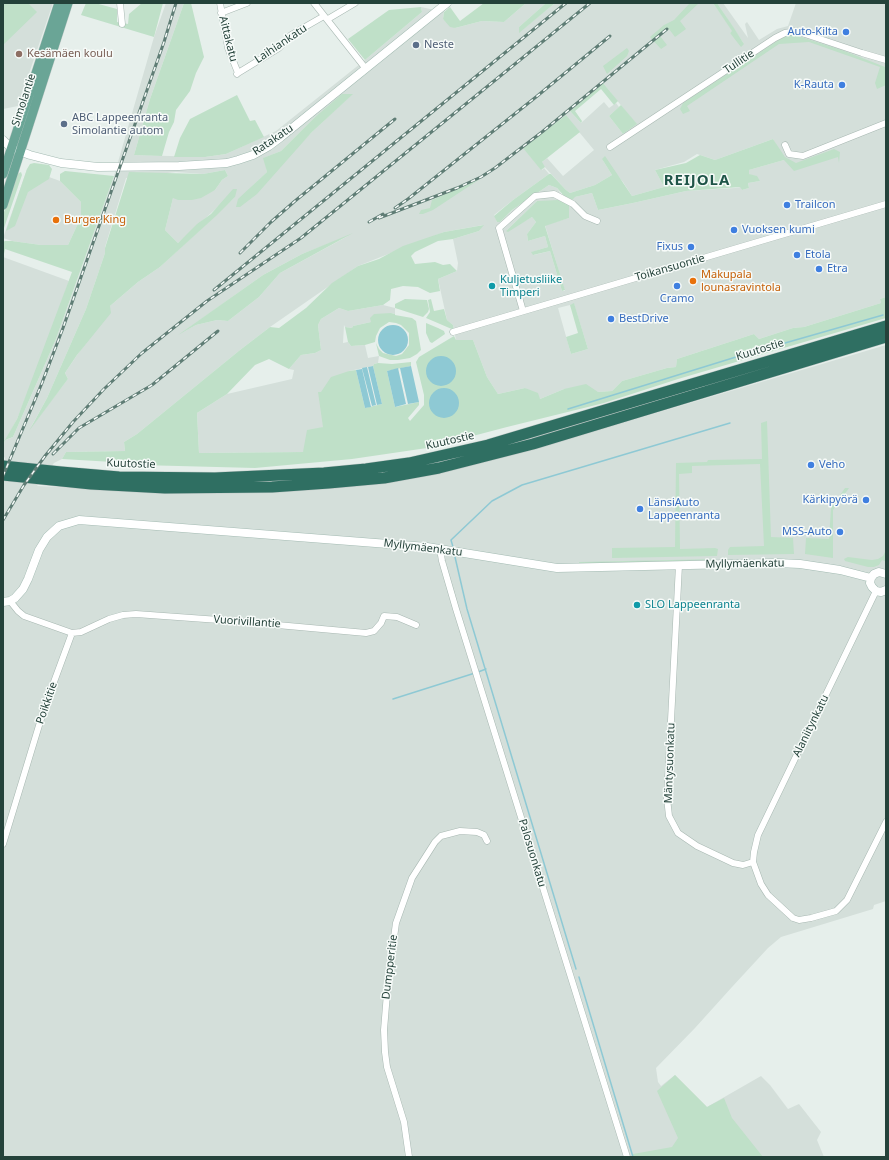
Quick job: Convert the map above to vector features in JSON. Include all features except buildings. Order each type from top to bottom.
[{"type":"highway","name":"Kuutostie","points":[[3,465],[118,477],[230,478],[324,473],[409,463],[488,445],[886,326]]},
{"type":"highway","name":"Kuutostie","points":[[3,475],[91,484],[165,488],[272,487],[384,478],[439,468],[533,444],[886,337]]},
{"type":"main road","name":"Simolantie","points":[[3,174],[59,3]]},
{"type":"main road","name":"Simolantie","points":[[3,205],[68,3]]},
{"type":"main road","name":"Ratakatu","points":[[3,140],[12,148],[20,152],[61,162],[98,167],[179,166],[238,160],[253,155],[269,146],[447,3]]},
{"type":"main road","name":"Myllymäenkatu","points":[[9,600],[23,589],[39,550],[47,537],[59,526],[79,520],[375,542],[440,549],[557,568],[777,563],[800,564],[840,570],[871,578]]},
{"type":"main road","points":[[885,572],[874,574],[870,583],[876,591],[881,592],[886,590]]},
{"type":"street","points":[[120,3],[122,24]]},
{"type":"street","name":"Aittakatu","points":[[220,3],[228,48],[237,74]]},
{"type":"street","points":[[221,13],[247,3]]},
{"type":"street","points":[[314,3],[366,69]]},
{"type":"street","name":"Laihiankatu","points":[[237,74],[279,48],[291,35],[355,3]]},
{"type":"street","name":"Tullitie","points":[[610,147],[775,38],[785,33],[796,31],[883,59],[886,64]]},
{"type":"street","points":[[785,145],[789,154],[803,156],[886,123]]},
{"type":"street","points":[[523,311],[499,228],[535,196],[554,194],[573,204],[585,216],[597,221]]},
{"type":"street","name":"Toikansuontie","points":[[453,332],[886,204]]},
{"type":"street","name":"Palosuonkatu","points":[[440,549],[456,609],[627,1157]]},
{"type":"street","name":"Mäntysuonkatu","points":[[679,565],[667,798],[669,816],[678,833],[696,846],[733,863],[743,865],[753,862]]},
{"type":"street","name":"Alaniitynkatu","points":[[753,862],[758,834],[876,591]]},
{"type":"street","points":[[9,600],[24,616],[72,633]]},
{"type":"street","name":"Vuorivillantie","points":[[72,633],[81,632],[109,619],[123,615],[136,614],[237,621],[366,633],[374,631],[381,623],[384,616],[397,617],[416,625]]},
{"type":"street","name":"Poikkitie","points":[[3,844],[44,709],[72,633]]},
{"type":"street","points":[[753,862],[761,884],[768,895],[793,918],[799,920],[812,918],[836,910],[847,900],[886,822]]},
{"type":"street","name":"Dumpperitie","points":[[409,1157],[404,1122],[387,1067],[385,1052],[384,1030],[388,981],[396,923],[412,878],[438,839],[448,833],[460,831],[477,832],[484,835],[487,841]]},
{"type":"shaded area","name":"Kesämäen koulu","points":[[3,3],[53,3],[18,106],[3,109]]},
{"type":"shaded area","points":[[166,3],[184,3],[150,99],[134,155],[205,157],[226,154],[276,131],[422,12],[421,7],[444,12],[443,19],[455,28],[482,21],[504,22],[526,3],[546,3],[519,27],[519,32],[555,3],[713,3],[733,31],[730,33],[744,44],[717,3],[723,3],[748,38],[745,24],[747,22],[759,40],[777,29],[788,26],[796,3],[886,3],[886,297],[880,299],[881,303],[804,327],[793,328],[759,339],[754,334],[677,359],[676,367],[667,368],[622,381],[612,391],[598,392],[564,389],[540,399],[525,388],[498,394],[487,377],[473,340],[456,340],[453,325],[447,320],[438,279],[457,271],[458,263],[453,239],[479,231],[483,225],[444,232],[358,266],[270,327],[137,434],[124,442],[125,451],[66,452],[62,459],[54,463],[37,486],[184,493],[257,493],[382,483],[439,473],[535,449],[886,345],[886,901],[874,905],[873,909],[781,937],[768,948],[695,1028],[656,1068],[658,1082],[661,1086],[675,1075],[707,1107],[761,1076],[770,1085],[788,1109],[799,1104],[821,1132],[817,1140],[824,1157],[3,1157],[3,464],[5,458],[3,456],[3,446],[5,440],[3,440],[3,257],[69,281],[44,352],[17,419],[6,440],[13,437],[56,339],[114,176],[154,37]],"holes":[[[603,83],[636,124],[623,134],[609,116],[619,107],[616,103],[609,108],[604,102],[581,123],[570,111]],[[352,94],[248,190],[267,172],[264,158],[281,151],[314,118]],[[565,115],[594,150],[563,176],[547,158],[541,163],[570,193],[595,185],[612,175],[602,159],[623,182],[632,196],[664,187],[655,170],[684,162],[697,154],[715,160],[773,139],[784,160],[749,170],[749,174],[760,181],[748,183],[749,188],[742,190],[741,187],[686,191],[598,210],[592,193],[575,197],[561,194],[557,188],[549,185],[512,210],[500,222],[497,222],[494,215],[549,174],[544,168],[542,170],[524,148]],[[225,170],[228,176],[222,180],[215,190],[173,198],[165,230],[178,243],[221,204],[235,197],[160,267],[138,282],[110,306],[65,373],[68,379],[31,427],[47,398],[86,309],[105,253],[105,247],[126,178],[176,172],[203,174]],[[537,201],[569,218],[545,225],[565,291],[562,291],[550,251],[534,255],[532,252],[548,247],[545,236],[528,241],[527,234],[536,222],[532,217],[506,231]],[[348,236],[280,273],[259,297],[228,321],[217,320],[196,325],[183,332],[263,275],[302,254]],[[574,304],[588,349],[571,354],[558,308]]]},
{"type":"shaded area","points":[[27,169],[60,181],[81,202],[81,217],[68,245],[41,245],[12,241],[3,238]]},
{"type":"shaded area","points":[[383,305],[395,308],[395,314],[391,313],[371,322],[353,326],[352,328],[345,327],[344,325],[343,343],[348,342],[351,346],[365,345],[368,358],[379,356],[378,363],[374,364],[373,366],[349,371],[323,427],[303,452],[199,453],[197,413],[227,394],[292,379],[294,370],[289,369],[301,355],[315,353],[321,350],[318,325],[321,319],[339,308],[348,311]]},
{"type":"green space","points":[[3,3],[28,3],[37,12],[3,45]]},
{"type":"green space","points":[[86,3],[95,3],[117,9],[117,22],[128,24],[129,14],[142,3],[163,3],[154,37],[81,15]]},
{"type":"green space","points":[[184,3],[191,3],[204,57],[196,73],[190,91],[176,110],[174,122],[169,132],[162,156],[134,155],[150,99]]},
{"type":"green space","points":[[484,3],[526,3],[504,22],[482,21],[455,28],[450,27],[443,19],[444,12],[450,7],[460,21]]},
{"type":"green space","points":[[546,3],[555,3],[519,33],[519,27]]},
{"type":"green space","points":[[690,3],[699,3],[680,21],[686,29],[675,37],[669,29],[660,36],[667,45],[661,49],[650,37],[664,25],[674,20]]},
{"type":"green space","points":[[713,3],[717,3],[734,28],[744,44],[741,47],[730,33],[732,31]]},
{"type":"green space","points":[[421,7],[422,12],[365,60],[348,39],[389,10]]},
{"type":"green space","points":[[791,35],[842,50],[885,67],[886,85],[877,89],[875,83],[880,67],[809,42],[779,44],[687,106],[690,111],[683,114],[680,109],[683,103],[777,41],[785,36]]},
{"type":"green space","points":[[627,48],[629,51],[627,56],[607,74],[603,66]]},
{"type":"green space","points":[[603,83],[618,101],[614,105],[601,89],[575,111],[582,121],[581,123],[570,111]]},
{"type":"green space","points":[[342,94],[353,94],[311,133],[257,194],[240,207],[236,207],[238,199],[267,172],[263,158],[281,151],[314,118]]},
{"type":"green space","points":[[237,95],[250,121],[255,120],[264,137],[226,154],[205,157],[174,157],[180,138],[190,119]]},
{"type":"green space","points":[[621,105],[637,124],[623,134],[609,116]]},
{"type":"green space","points":[[566,115],[580,132],[542,162],[545,167],[541,170],[523,148]]},
{"type":"green space","points":[[773,139],[785,157],[796,163],[834,149],[840,152],[839,163],[838,157],[794,171],[784,160],[749,170],[749,174],[757,176],[760,181],[748,183],[749,188],[742,190],[740,187],[686,191],[598,210],[592,193],[575,197],[572,200],[565,197],[557,188],[549,185],[512,210],[500,222],[497,222],[494,216],[549,174],[551,174],[570,193],[595,185],[612,175],[602,159],[605,156],[632,196],[664,187],[655,170],[686,163],[700,155],[715,160]]},
{"type":"green space","points":[[34,163],[49,165],[52,169],[49,179],[28,192],[15,226],[6,231],[27,169],[30,164]]},
{"type":"green space","points":[[225,170],[228,176],[222,180],[215,190],[201,198],[192,200],[178,200],[173,198],[165,230],[178,243],[197,224],[211,214],[233,189],[237,189],[235,197],[217,215],[160,267],[138,282],[110,306],[111,313],[77,355],[65,373],[68,379],[29,431],[47,398],[86,309],[105,253],[105,248],[129,172],[203,174]]},
{"type":"green space","points":[[65,171],[114,176],[56,339],[13,437],[5,440],[17,419],[72,272],[5,249],[3,259],[3,242],[12,241],[41,245],[68,245],[81,217],[81,202],[60,181],[60,174]]},
{"type":"green space","points":[[21,172],[22,175],[3,231],[3,215],[17,174]]},
{"type":"green space","points":[[480,179],[433,210],[419,214],[421,210],[430,208],[432,200]]},
{"type":"green space","points":[[558,200],[569,205],[569,218],[545,226],[565,290],[562,291],[550,251],[533,255],[531,252],[548,247],[545,236],[528,241],[527,234],[536,222],[532,217],[508,232],[506,231],[537,201]]},
{"type":"green space","points":[[484,225],[479,231],[453,239],[438,241],[415,252],[411,256],[415,264],[435,262],[443,265],[450,264],[457,271],[438,279],[440,291],[430,293],[418,287],[403,286],[391,289],[390,300],[383,305],[348,311],[339,308],[321,319],[318,325],[321,350],[315,353],[301,355],[289,369],[269,359],[255,365],[227,394],[197,413],[199,453],[303,452],[307,430],[323,427],[318,392],[321,392],[331,377],[356,370],[365,408],[382,404],[373,366],[374,364],[378,363],[392,364],[411,362],[411,366],[387,371],[395,407],[419,402],[419,405],[408,418],[410,421],[424,405],[424,395],[416,362],[419,357],[454,336],[456,340],[473,340],[487,377],[498,394],[525,388],[538,393],[540,399],[564,389],[586,384],[598,392],[612,391],[622,381],[667,368],[676,367],[677,359],[754,334],[759,339],[793,328],[804,327],[881,303],[880,299],[886,297],[886,318],[678,379],[604,403],[427,448],[352,459],[255,468],[140,465],[62,459],[66,452],[125,451],[124,442],[137,434],[270,327],[279,328],[306,308],[332,283],[358,266],[379,259],[403,246],[444,232]]},
{"type":"green space","points":[[353,233],[280,273],[259,297],[228,321],[217,320],[196,325],[178,335],[263,275],[302,254]]},
{"type":"green space","points":[[405,299],[427,300],[429,309],[428,312],[423,317],[395,308],[395,304]]},
{"type":"green space","points":[[431,299],[434,311],[444,309],[447,320],[453,325],[454,330],[426,318],[430,312],[428,300]]},
{"type":"green space","points":[[574,303],[588,349],[571,354],[566,337],[578,333],[570,305]]},
{"type":"green space","points":[[391,313],[412,318],[416,321],[421,350],[417,354],[410,358],[398,360],[390,360],[379,356],[376,343],[383,353],[396,356],[402,354],[409,345],[409,333],[401,325],[396,323],[389,322],[380,328],[375,342],[365,345],[351,346],[348,342],[345,327],[352,328],[353,326],[371,322],[370,318],[374,314]]},
{"type":"green space","points":[[426,323],[444,331],[445,334],[432,343],[430,342],[426,333]]},
{"type":"green space","points":[[767,421],[771,537],[793,538],[794,554],[728,555],[728,550],[730,547],[764,546],[760,464],[692,466],[692,473],[679,474],[680,549],[715,548],[718,549],[717,556],[612,558],[612,548],[675,547],[676,463],[707,462],[708,460],[762,459],[761,423]]},
{"type":"green space","points":[[845,488],[849,488],[833,510],[833,558],[805,554],[806,538],[829,539],[831,508]]},
{"type":"green space","points":[[886,550],[885,561],[882,560],[879,565],[874,567],[868,567],[845,561],[844,559],[848,557],[872,560],[878,559],[883,556]]},
{"type":"green space","points":[[715,560],[579,564],[579,562]]},
{"type":"green space","points":[[675,1075],[707,1107],[724,1098],[732,1118],[763,1157],[633,1157],[633,1154],[672,1147],[678,1138],[657,1091]]},
{"type":"water","points":[[393,325],[404,329],[408,340],[404,351],[393,355],[382,351],[378,340],[382,329]]},
{"type":"water","points":[[441,356],[452,360],[456,371],[452,382],[441,386],[430,382],[426,371],[430,360]]},
{"type":"water","points":[[373,366],[382,404],[377,405],[368,367]]},
{"type":"water","points":[[411,366],[419,402],[408,404],[400,368]]},
{"type":"water","points":[[367,367],[376,405],[372,406],[362,368]]},
{"type":"water","points":[[398,368],[406,404],[395,407],[387,371]]},
{"type":"water","points":[[362,369],[371,407],[365,408],[356,370]]},
{"type":"water","points":[[444,388],[455,392],[459,403],[455,414],[444,418],[433,414],[429,403],[433,392]]},
{"type":"waterway","points":[[568,409],[736,357],[883,315]]},
{"type":"waterway","points":[[453,547],[451,540],[492,501],[522,485],[730,423]]},
{"type":"waterway","points":[[455,557],[467,609],[576,969]]},
{"type":"waterway","points":[[478,672],[486,669]]},
{"type":"waterway","points":[[393,699],[475,673]]},
{"type":"waterway","points":[[579,977],[633,1157]]},
{"type":"railway","points":[[3,476],[42,383],[63,328],[164,42],[176,3]]},
{"type":"railway","points":[[214,290],[566,3]]},
{"type":"railway","points":[[3,520],[24,485],[45,456],[73,422],[104,389],[142,353],[207,301],[301,238],[590,3]]},
{"type":"railway","points":[[379,218],[457,188],[481,177],[495,168],[542,132],[667,29]]},
{"type":"railway","points":[[395,208],[536,97],[610,36]]},
{"type":"railway","points":[[240,253],[271,222],[295,201],[395,119]]},
{"type":"railway","points":[[369,222],[383,214]]},
{"type":"railway","points":[[53,454],[79,428],[152,385],[218,331]]},
{"type":"place","name":"Auto-Kilta","points":[[846,32]]},
{"type":"place","name":"Neste","points":[[416,45]]},
{"type":"place","name":"Kesämäen koulu","points":[[19,54]]},
{"type":"place","name":"K-Rauta","points":[[842,85]]},
{"type":"place","name":"ABC Lappeenranta Simolantie autom","points":[[64,124]]},
{"type":"place","name":"Trailcon","points":[[787,205]]},
{"type":"place","name":"Burger King","points":[[56,220]]},
{"type":"place","name":"Vuoksen kumi","points":[[734,230]]},
{"type":"place","name":"Fixus","points":[[691,247]]},
{"type":"place","name":"Etola","points":[[797,255]]},
{"type":"place","name":"Etra","points":[[819,269]]},
{"type":"place","name":"Makupala lounasravintola","points":[[693,281]]},
{"type":"place","name":"Kuljetusliike Timperi","points":[[492,286]]},
{"type":"place","name":"Cramo","points":[[677,286]]},
{"type":"place","name":"BestDrive","points":[[611,319]]},
{"type":"place","name":"Veho","points":[[811,465]]},
{"type":"place","name":"Kärkipyörä","points":[[866,500]]},
{"type":"place","name":"LänsiAuto Lappeenranta","points":[[640,509]]},
{"type":"place","name":"MSS-Auto","points":[[840,532]]},
{"type":"place","name":"SLO Lappeenranta","points":[[637,605]]},
{"type":"district","name":"REIJOLA","points":[[697,181]]}]
